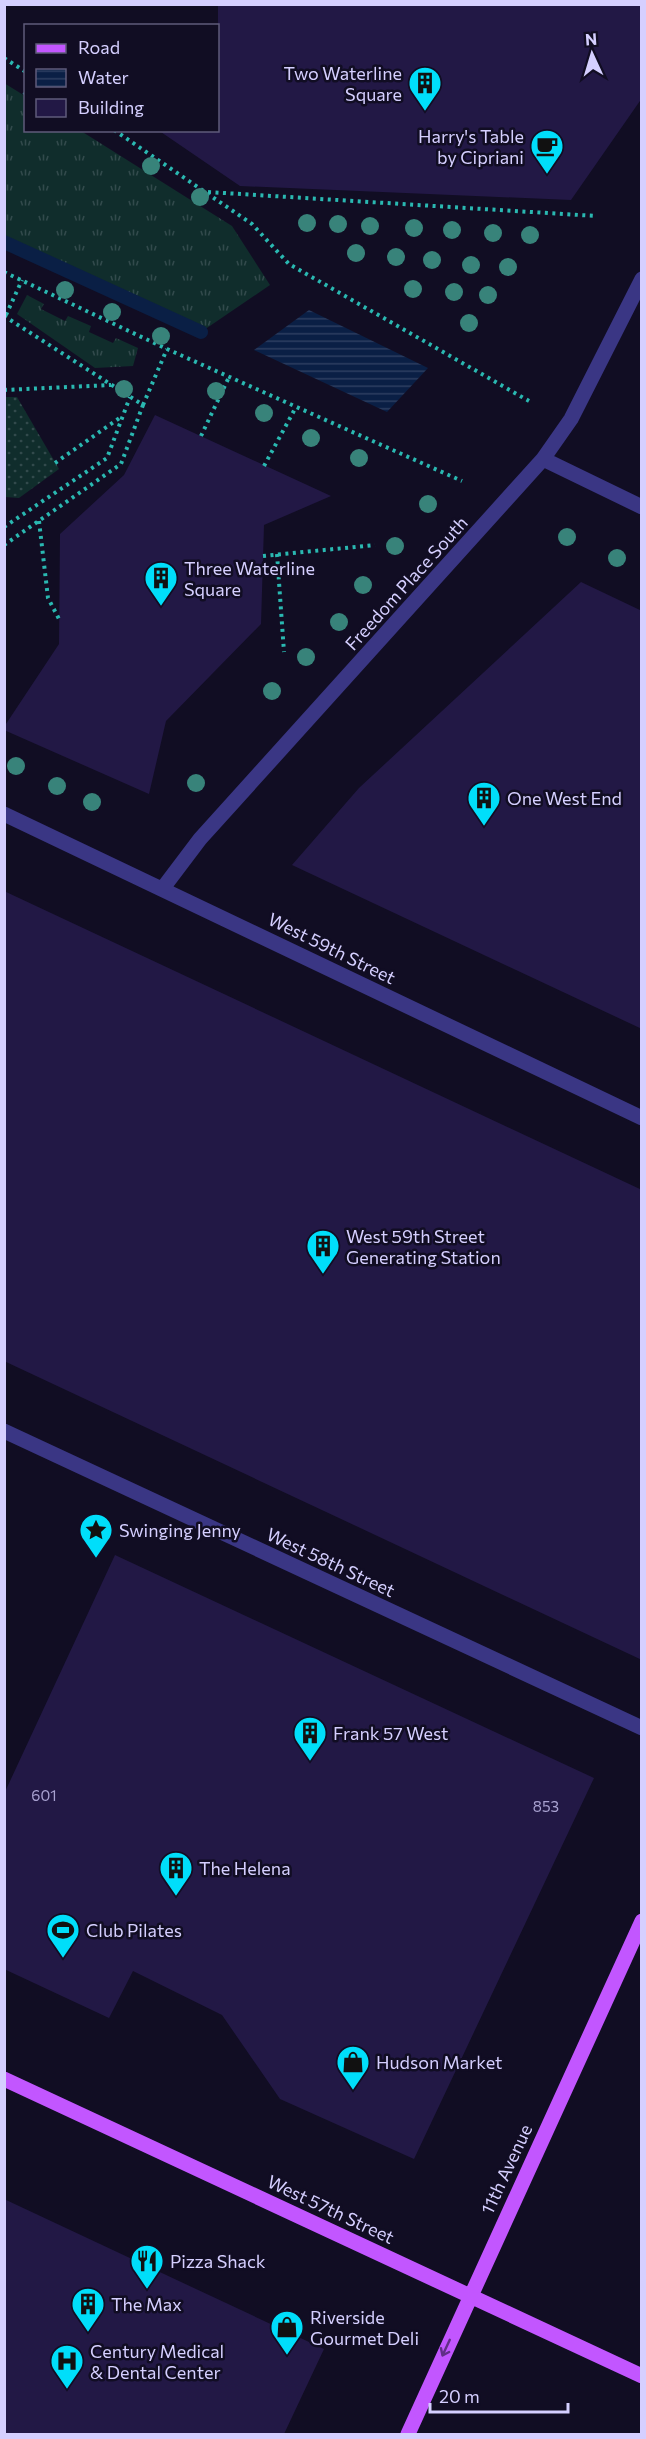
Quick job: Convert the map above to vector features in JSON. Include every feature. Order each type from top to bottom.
[{"type":"main road","name":"11th Avenue","points":[[408,2434],[642,1921]]},
{"type":"main road","name":"West 57th Street","points":[[4,2079],[642,2376]]},
{"type":"street","name":"Freedom Place South","points":[[163,888],[200,839],[543,459],[571,419],[642,279]]},
{"type":"street","points":[[543,459],[642,507]]},
{"type":"street","name":"West 59th Street","points":[[4,814],[642,1118]]},
{"type":"street","name":"West 58th Street","points":[[4,1431],[642,1728]]},
{"type":"path","points":[[4,58],[24,71]]},
{"type":"path","points":[[117,132],[252,224],[289,264],[529,401]]},
{"type":"path","points":[[208,192],[596,216]]},
{"type":"path","points":[[4,272],[167,350],[462,481]]},
{"type":"path","points":[[22,280],[5,316],[143,405]]},
{"type":"path","points":[[4,545],[121,464],[167,350]]},
{"type":"path","points":[[201,436],[229,377]]},
{"type":"path","points":[[4,390],[112,385]]},
{"type":"path","points":[[4,527],[107,458],[130,397]]},
{"type":"path","points":[[264,466],[296,407]]},
{"type":"path","points":[[55,463],[122,416]]},
{"type":"path","points":[[39,521],[48,598],[59,619]]},
{"type":"path","points":[[263,556],[375,545]]},
{"type":"path","points":[[277,554],[284,652]]},
{"type":"green space","points":[[4,83],[24,95],[24,132],[83,132],[232,226],[270,285],[201,332],[5,242]]},
{"type":"green space","points":[[27,295],[44,304],[41,309],[65,321],[68,316],[91,326],[89,332],[113,343],[116,338],[138,348],[133,366],[95,368],[17,314]]},
{"type":"green space","points":[[5,397],[17,397],[59,469],[19,498],[5,497]]},
{"type":"water","points":[[309,310],[428,368],[387,412],[254,350]]},
{"type":"building","name":"Two Waterline Square","points":[[218,4],[642,4],[642,98],[571,200],[240,186],[161,132],[219,132]]},
{"type":"building","name":"Three Waterline Square","points":[[155,415],[331,496],[264,525],[261,624],[166,721],[149,794],[4,730],[4,727],[59,644],[60,534],[124,475]]},
{"type":"building","name":"One West End","points":[[581,582],[642,611],[642,1029],[292,865],[359,788]]},
{"type":"building","name":"West 59th Street Generating Station","points":[[4,891],[642,1190],[642,1660],[4,1361]]},
{"type":"building","points":[[115,1555],[594,1778],[414,2159],[280,2099],[222,2015],[133,1971],[109,2018],[4,1969],[4,1794]]},
{"type":"building","name":"The Max","points":[[4,2199],[324,2349],[284,2434],[4,2434]]},
{"type":"waterway","points":[[4,242],[201,332]]},
{"type":"place","name":"Two Waterline Square","points":[[425,112]]},
{"type":"place","name":"Harry's Table by Cipriani","points":[[547,175]]},
{"type":"place","name":"Three Waterline Square","points":[[161,607]]},
{"type":"place","name":"One West End","points":[[484,827]]},
{"type":"place","name":"West 59th Street Generating Station","points":[[323,1275]]},
{"type":"place","name":"Swinging Jenny","points":[[96,1559]]},
{"type":"place","name":"Frank 57 West","points":[[310,1762]]},
{"type":"place","name":"The Helena","points":[[176,1897]]},
{"type":"place","name":"Club Pilates","points":[[63,1959]]},
{"type":"place","name":"Hudson Market","points":[[353,2091]]},
{"type":"place","name":"Pizza Shack","points":[[147,2290]]},
{"type":"place","name":"The Max","points":[[88,2333]]},
{"type":"place","name":"Riverside Gourmet Deli","points":[[287,2356]]},
{"type":"place","name":"Century Medical & Dental Center","points":[[67,2390]]}]
